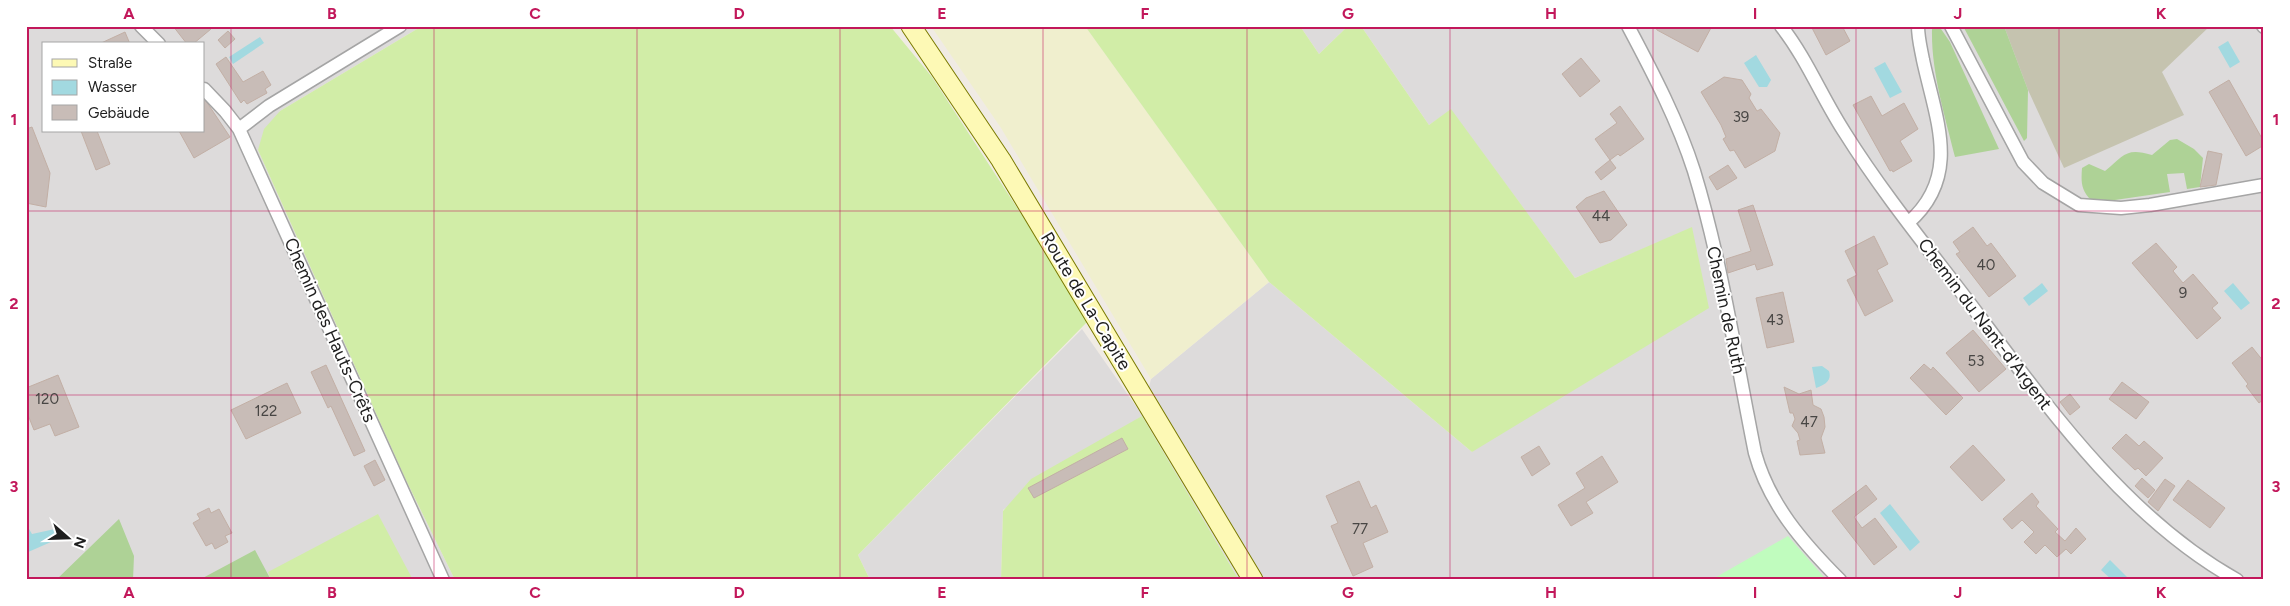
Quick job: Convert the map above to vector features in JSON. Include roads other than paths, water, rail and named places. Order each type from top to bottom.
[{"type":"street","points":[[141,26],[157,42]]},
{"type":"street","points":[[239,129],[269,106],[400,26]]},
{"type":"street","name":"Route de La-Capite","points":[[911,26],[1001,160],[1253,580]]},
{"type":"street","name":"Chemin de Ruth","points":[[1628,26],[1666,100],[1694,170],[1707,221],[1762,479],[1801,539],[1840,580]]},
{"type":"street","name":"Chemin du Nant-d'Argent","points":[[1781,26],[1803,58],[1845,134],[1908,223],[2048,407],[2094,461],[2142,509],[2188,548],[2237,580]]},
{"type":"street","points":[[1908,223],[1922,210],[1936,188],[1942,150],[1918,26]]},
{"type":"street","points":[[1951,26],[2023,162],[2043,183],[2080,205],[2121,208],[2150,205],[2264,185]]},
{"type":"street","name":"Chemin des Hauts-Crêts","points":[[205,90],[239,129],[442,580]]},
{"type":"water","points":[[260,37],[264,43],[233,64],[229,57]]},
{"type":"water","points":[[2228,41],[2240,62],[2230,68],[2218,47]]},
{"type":"water","points":[[1756,55],[1771,80],[1767,87],[1759,87],[1744,63]]},
{"type":"water","points":[[1885,62],[1902,92],[1890,98],[1874,68]]},
{"type":"water","points":[[2042,283],[2048,291],[2029,306],[2023,298]]},
{"type":"water","points":[[2233,283],[2250,303],[2241,310],[2224,291]]},
{"type":"water","points":[[1822,366],[1829,371],[1830,377],[1825,384],[1816,388],[1812,367]]},
{"type":"water","points":[[1890,504],[1920,542],[1910,551],[1880,513]]},
{"type":"water","points":[[26,524],[32,534],[55,529],[60,538],[26,553]]},
{"type":"water","points":[[2110,560],[2130,580],[2112,580],[2101,570]]}]
